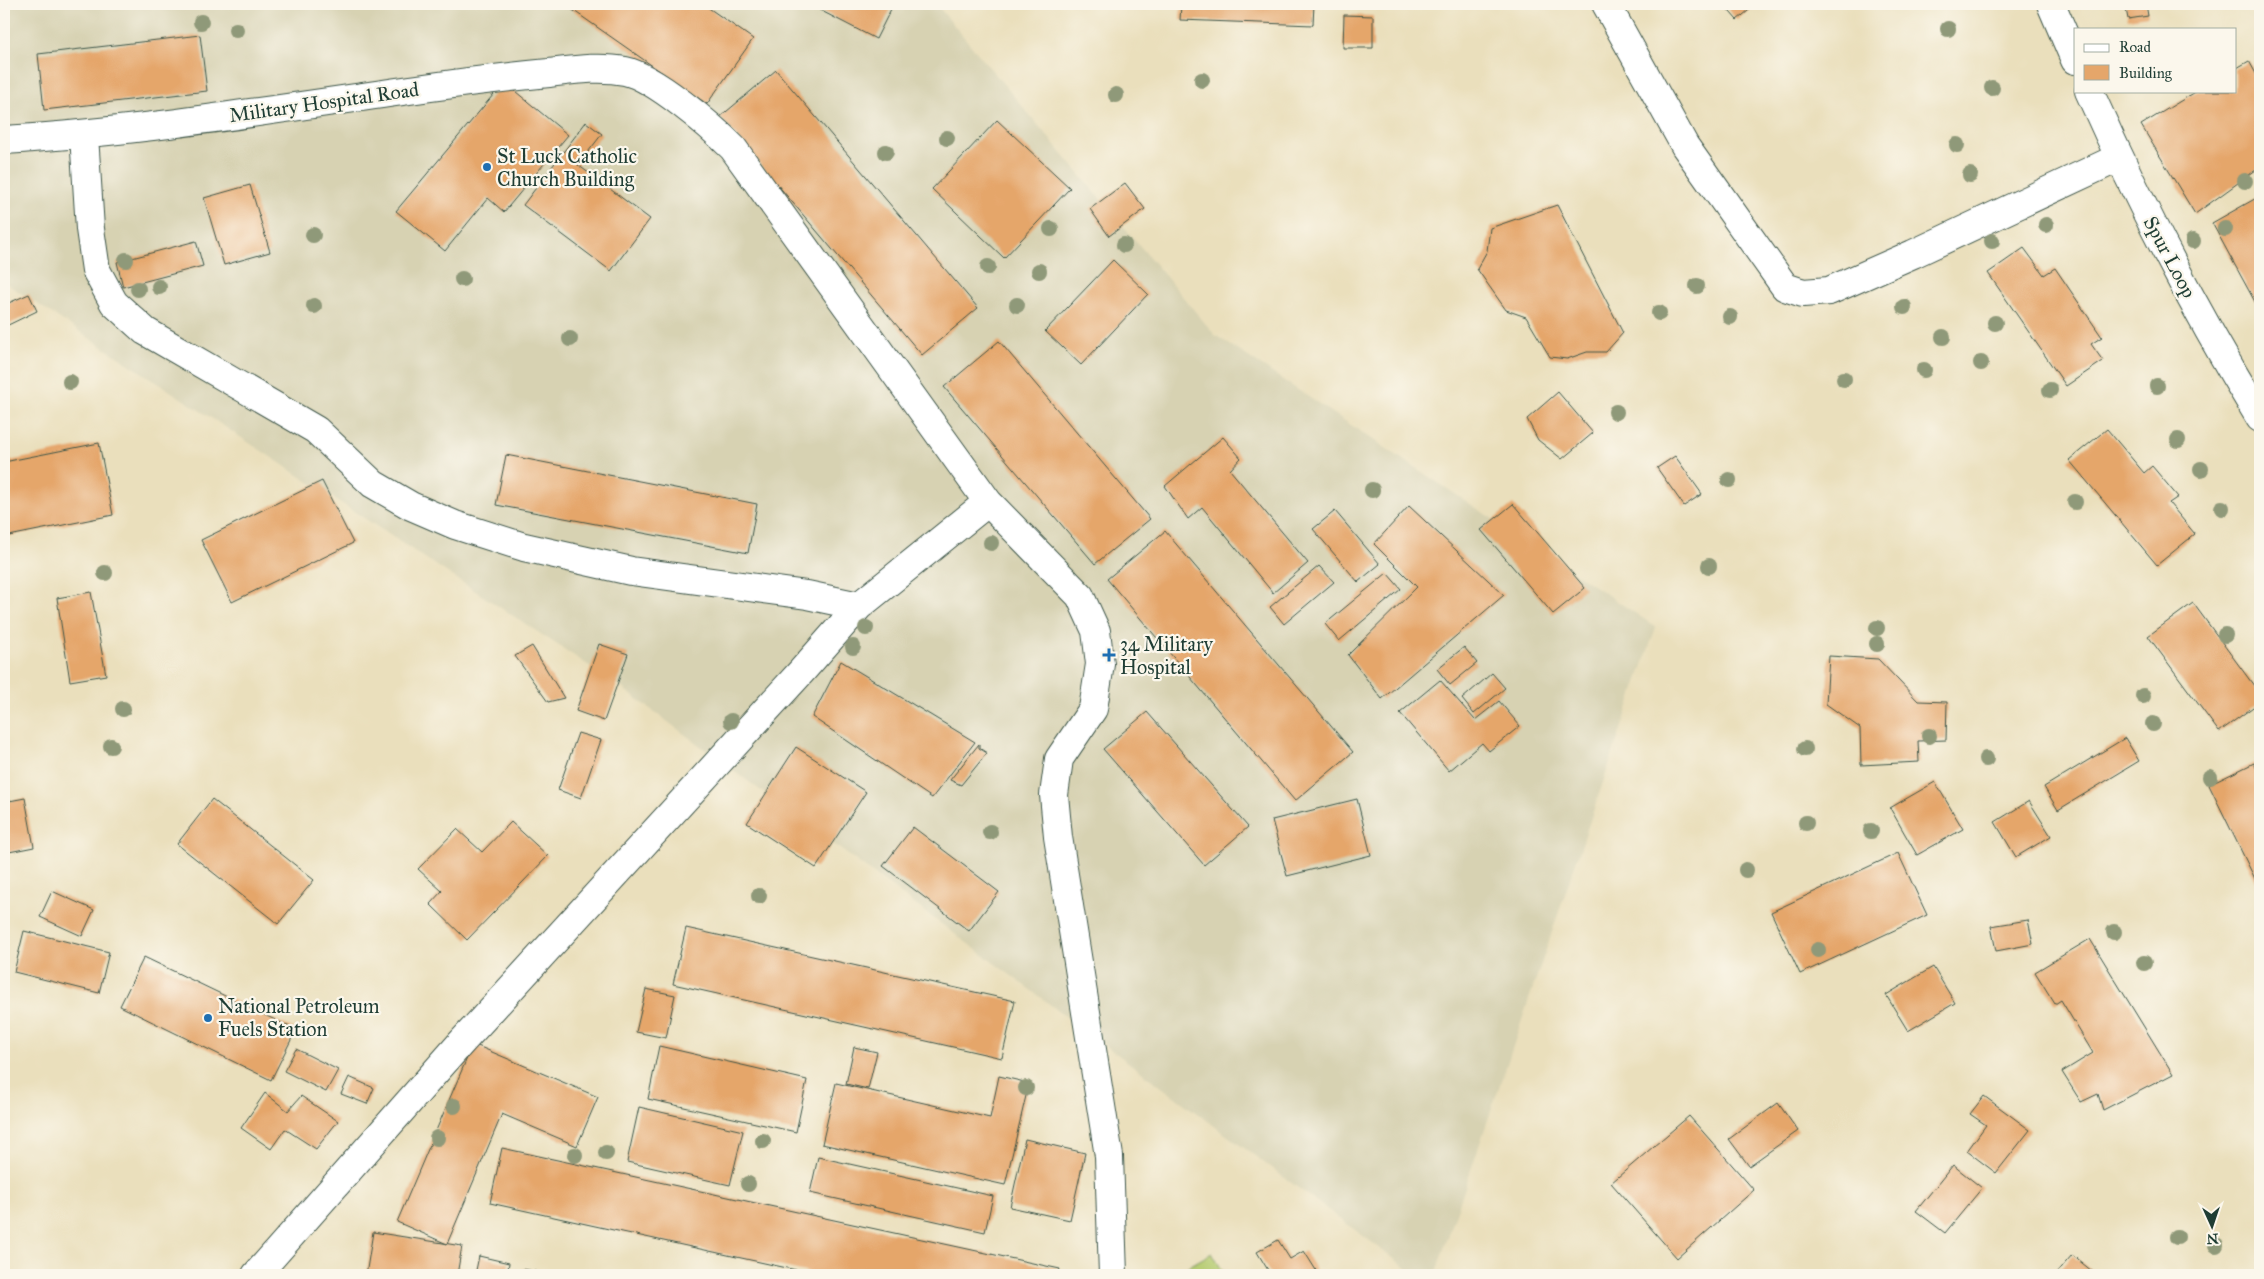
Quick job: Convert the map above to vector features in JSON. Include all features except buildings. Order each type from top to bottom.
[{"type":"street","points":[[1606,4],[1685,146],[1785,287],[1803,293],[1829,291],[1913,254],[2118,158]]},
{"type":"street","points":[[2051,4],[2074,58]]},
{"type":"street","name":"Military Hospital Road","points":[[4,140],[84,135],[177,124],[516,76],[606,69],[627,71],[643,78],[706,121],[733,148],[988,502],[1080,596],[1096,631],[1100,664],[1094,709],[1059,759],[1054,795],[1058,837],[1109,1156],[1113,1275]]},
{"type":"street","name":"Spur Loop","points":[[2089,92],[2118,158],[2222,357],[2260,418]]},
{"type":"street","points":[[84,135],[90,229],[96,270],[114,303],[145,331],[316,430],[373,484],[411,506],[455,525],[524,547],[631,571],[807,595],[859,606]]},
{"type":"street","points":[[256,1275],[460,1044],[801,672],[859,606],[988,502]]},
{"type":"shaded area","name":"34 Military Hospital","points":[[4,4],[936,4],[1215,335],[1656,627],[1435,1275],[1416,1275],[614,682],[4,282]]},
{"type":"green space","points":[[1212,1253],[1225,1275],[1173,1275]]},
{"type":"place","name":"St Luck Catholic Church Building","points":[[487,167]]},
{"type":"place","name":"34 Military Hospital","points":[[1109,655]]},
{"type":"place","name":"National Petroleum Fuels Station","points":[[208,1018]]}]
